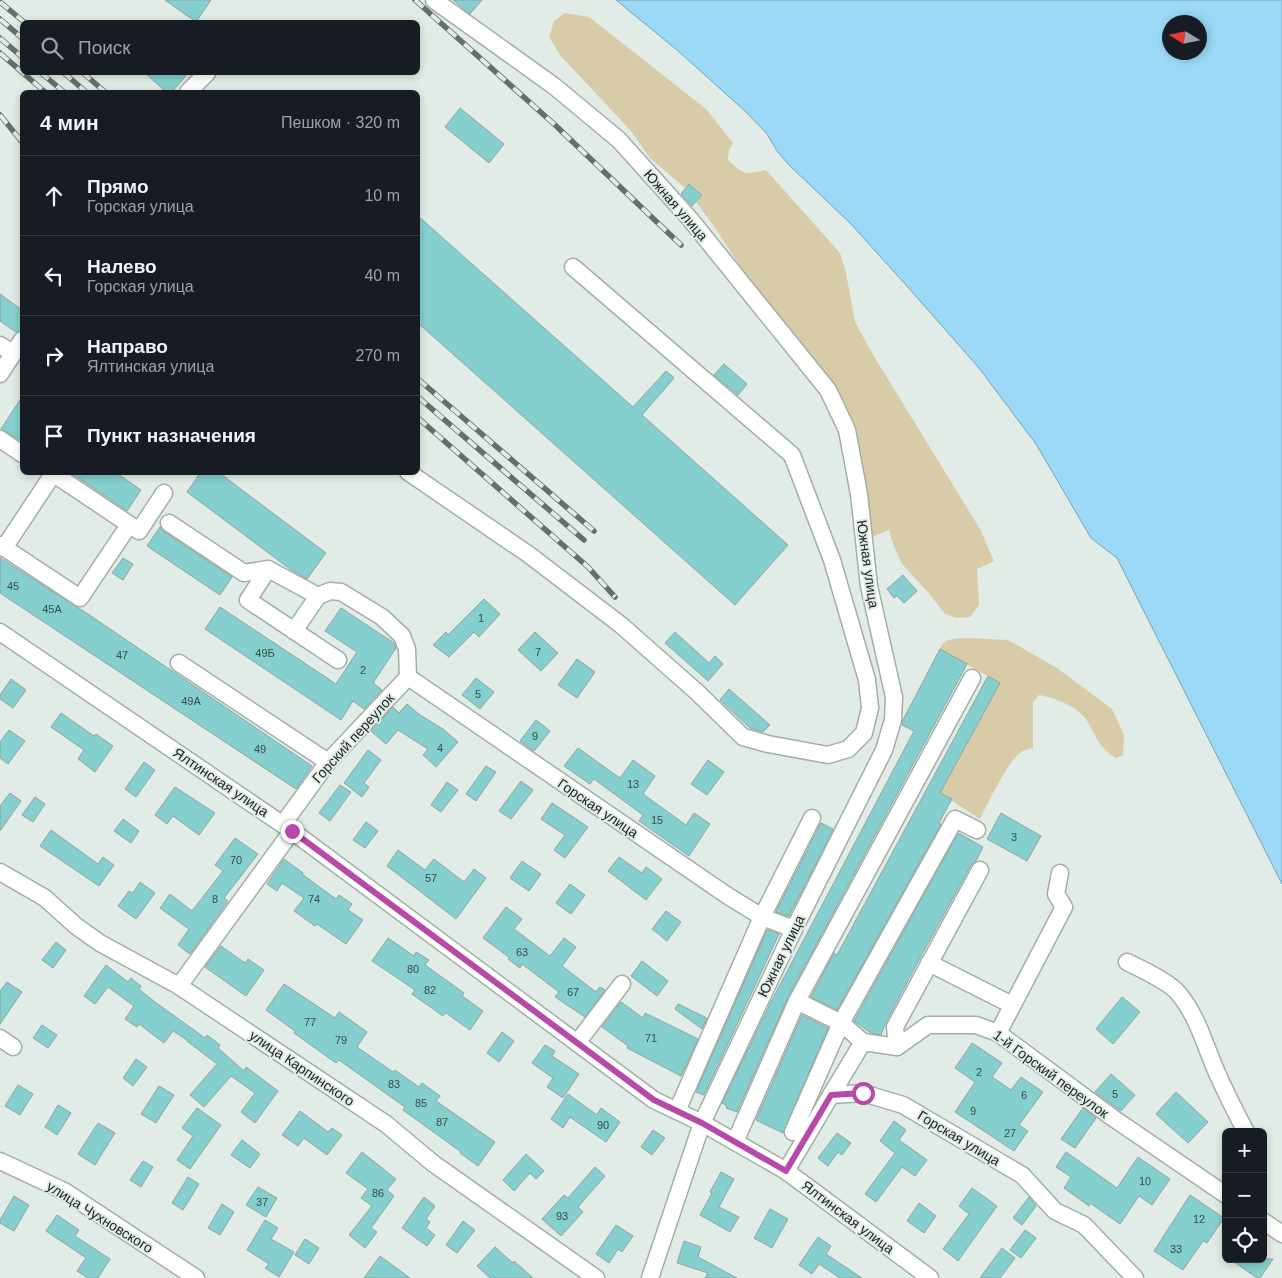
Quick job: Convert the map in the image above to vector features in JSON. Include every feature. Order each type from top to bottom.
[{"type":"street","name":"Южная улица","points":[[434,0],[554,86],[619,140],[690,219],[828,390],[847,430],[859,494],[869,586],[894,697],[893,720],[884,750],[794,929],[702,1123],[650,1278]]},
{"type":"street","points":[[190,90],[204,75]]},
{"type":"street","points":[[412,475],[528,554],[621,625],[744,736],[768,744],[828,755],[848,749],[864,734],[870,708],[866,680],[832,560],[792,455],[573,268]]},
{"type":"street","points":[[0,374],[12,346]]},
{"type":"street","points":[[0,439],[20,453]]},
{"type":"street","points":[[51,475],[2,547],[80,598],[129,525]]},
{"type":"street","points":[[55,475],[139,531],[164,493]]},
{"type":"street","points":[[169,523],[244,573],[268,569],[318,596]]},
{"type":"street","points":[[268,569],[248,600],[338,660]]},
{"type":"street","points":[[294,631],[318,596],[330,590],[341,592],[382,617],[402,636],[407,649],[408,678]]},
{"type":"street","name":"Ялтинская улица","points":[[0,632],[287,827],[654,1100],[702,1123],[786,1171],[930,1278]]},
{"type":"street","points":[[179,663],[328,762]]},
{"type":"street","name":"Горская улица","points":[[408,678],[720,891],[762,917],[794,929]]},
{"type":"street","name":"Горский переулок","points":[[179,986],[287,827],[328,762],[408,678]]},
{"type":"street","points":[[735,1142],[796,1001],[972,678]]},
{"type":"street","points":[[677,1111],[762,917],[812,818]]},
{"type":"street","points":[[793,1132],[841,1023],[955,819],[977,830]]},
{"type":"street","points":[[796,1001],[841,1023],[863,1042],[897,1047],[894,1027],[980,870]]},
{"type":"street","name":"улица Карпинского","points":[[0,872],[46,898],[76,926],[100,943],[179,986],[386,1124],[434,1164],[596,1278]]},
{"type":"street","points":[[998,1033],[1064,908],[1056,894],[1060,873]]},
{"type":"street","points":[[1127,962],[1148,972],[1178,992],[1196,1020],[1216,1072],[1244,1128]]},
{"type":"street","points":[[929,963],[1012,1005]]},
{"type":"street","points":[[577,1043],[622,984]]},
{"type":"street","name":"1-й Горский переулок","points":[[897,1047],[928,1025],[976,1025],[998,1033],[1113,1118],[1222,1192]]},
{"type":"street","points":[[786,1171],[863,1042]]},
{"type":"street","name":"Горская улица","points":[[831,1095],[863,1093],[903,1105],[1022,1175],[1055,1211],[1084,1225],[1134,1278]]},
{"type":"street","name":"улица Чухновского","points":[[0,1161],[64,1191],[196,1278]]},
{"type":"street","points":[[1267,1224],[1282,1234]]},
{"type":"shaded area","points":[[565,13],[589,17],[706,109],[733,143],[729,150],[728,160],[738,169],[745,172],[753,173],[766,170],[840,253],[846,273],[855,322],[980,529],[994,561],[977,569],[979,605],[970,617],[957,618],[945,614],[902,564],[889,530],[872,537],[849,422],[769,310],[696,202],[702,194],[690,184],[685,188],[650,158],[631,131],[560,55],[549,37],[554,21]]},
{"type":"shaded area","points":[[968,638],[1008,640],[1057,668],[1112,709],[1124,735],[1123,755],[1116,758],[1109,754],[1085,718],[1076,709],[1058,700],[1039,695],[1033,702],[1033,748],[1021,752],[1010,764],[980,819],[940,793],[1000,683],[940,649],[945,642]]},
{"type":"water","points":[[616,0],[1282,0],[1282,884],[1117,558],[1091,538],[1036,444],[979,368],[850,223],[789,165],[777,151],[767,134],[746,112],[677,50]]},
{"type":"building","points":[[165,0],[211,0],[197,20],[193,20]]},
{"type":"building","points":[[453,0],[482,0],[470,14]]},
{"type":"building","points":[[147,75],[186,75],[174,90],[164,90]]},
{"type":"building","points":[[460,108],[504,144],[489,163],[445,127]]},
{"type":"building","points":[[689,184],[702,195],[692,206],[681,194]]},
{"type":"building","points":[[420,218],[633,407],[666,371],[674,378],[642,415],[788,545],[735,605],[420,325]]},
{"type":"building","points":[[0,294],[20,309],[20,331],[16,332],[0,321]]},
{"type":"building","points":[[724,364],[747,384],[738,395],[714,375]]},
{"type":"building","points":[[20,400],[20,440],[1,429]]},
{"type":"building","points":[[74,475],[119,475],[141,490],[127,511]]},
{"type":"building","points":[[199,475],[222,475],[326,553],[307,579],[290,569],[187,492]]},
{"type":"building","points":[[160,527],[163,531],[232,577],[220,595],[147,546]]},
{"type":"building","points":[[0,558],[88,614],[312,766],[296,789],[0,593]]},
{"type":"building","points":[[123,558],[133,564],[123,580],[112,573]]},
{"type":"building","points":[[903,575],[917,591],[904,603],[897,596],[894,598],[887,589]]},
{"type":"building","points":[[484,599],[500,614],[479,637],[474,632],[449,657],[433,645],[446,632],[448,635]]},
{"type":"building","points":[[220,607],[336,684],[357,652],[325,631],[341,608],[394,643],[396,648],[373,683],[382,690],[364,709],[353,701],[341,720],[205,629]]},
{"type":"building","points":[[535,632],[558,653],[541,671],[518,650]]},
{"type":"building","points":[[675,632],[709,663],[715,656],[723,664],[708,681],[665,643]]},
{"type":"building","points":[[940,649],[967,664],[788,997],[737,1112],[726,1108],[727,1106],[722,1103],[772,1000],[914,731],[902,725],[903,720]]},
{"type":"building","points":[[577,659],[595,672],[577,698],[558,685]]},
{"type":"building","points":[[988,676],[1000,683],[940,793],[952,799],[939,823],[941,824],[837,1010],[811,997],[834,953],[837,955]]},
{"type":"building","points":[[476,678],[494,692],[480,709],[462,695]]},
{"type":"building","points":[[11,679],[26,690],[13,708],[0,699],[0,695]]},
{"type":"building","points":[[729,689],[770,725],[763,732],[750,728],[720,700]]},
{"type":"building","points":[[407,704],[458,742],[436,767],[423,755],[428,749],[398,730],[386,744],[371,731],[393,707],[399,713]]},
{"type":"building","points":[[61,713],[94,736],[96,734],[113,746],[95,772],[78,759],[84,750],[51,727]]},
{"type":"building","points":[[536,720],[550,731],[534,751],[520,741]]},
{"type":"building","points":[[9,730],[25,741],[8,764],[0,758],[0,742]]},
{"type":"building","points":[[578,748],[620,778],[633,760],[655,776],[643,794],[686,825],[694,813],[710,824],[689,856],[639,821],[643,815],[594,779],[590,784],[564,766]]},
{"type":"building","points":[[368,750],[381,760],[364,783],[369,787],[362,797],[344,783]]},
{"type":"building","points":[[708,760],[724,772],[707,795],[691,784]]},
{"type":"building","points":[[144,762],[155,770],[136,797],[125,789]]},
{"type":"building","points":[[486,766],[496,772],[476,801],[466,794]]},
{"type":"building","points":[[521,781],[533,790],[511,819],[499,811]]},
{"type":"building","points":[[447,782],[458,790],[441,812],[431,805]]},
{"type":"building","points":[[340,785],[351,792],[330,821],[319,813]]},
{"type":"building","points":[[175,787],[215,813],[199,835],[173,816],[167,824],[155,815]]},
{"type":"building","points":[[10,793],[21,801],[0,831],[0,806]]},
{"type":"building","points":[[35,797],[45,804],[33,822],[22,815]]},
{"type":"building","points":[[552,803],[588,827],[565,858],[554,850],[565,835],[541,819]]},
{"type":"building","points":[[1001,813],[1041,836],[1027,861],[987,839]]},
{"type":"building","points":[[123,819],[139,831],[131,843],[114,831]]},
{"type":"building","points":[[366,822],[378,831],[365,848],[353,840]]},
{"type":"building","points":[[821,823],[833,829],[826,844],[789,916],[776,912]]},
{"type":"building","points":[[51,830],[98,864],[103,857],[114,865],[99,886],[40,846]]},
{"type":"building","points":[[958,833],[983,847],[976,861],[971,865],[920,958],[881,1035],[871,1033],[854,1021]]},
{"type":"building","points":[[235,838],[258,854],[224,898],[228,901],[190,954],[178,945],[189,929],[160,908],[170,894],[192,911],[223,871],[215,865]]},
{"type":"building","points":[[398,850],[425,870],[434,859],[464,882],[474,869],[486,878],[456,919],[387,866]]},
{"type":"building","points":[[619,857],[642,873],[646,867],[662,879],[646,900],[608,871]]},
{"type":"building","points":[[284,859],[336,899],[339,895],[352,904],[348,910],[363,920],[346,944],[294,911],[304,898],[282,883],[277,891],[267,884]]},
{"type":"building","points":[[522,861],[541,874],[529,891],[510,878]]},
{"type":"building","points":[[140,882],[155,893],[136,919],[118,906],[129,891],[133,893]]},
{"type":"building","points":[[570,884],[585,895],[571,914],[556,903]]},
{"type":"building","points":[[506,907],[522,919],[514,929],[550,956],[564,938],[576,947],[562,966],[596,992],[600,987],[605,990],[585,1017],[555,997],[559,992],[522,964],[520,968],[483,938]]},
{"type":"building","points":[[666,911],[681,922],[667,941],[652,929]]},
{"type":"building","points":[[767,930],[779,934],[704,1095],[696,1092]]},
{"type":"building","points":[[388,938],[414,956],[416,952],[429,960],[425,965],[464,993],[462,996],[483,1011],[470,1030],[446,1013],[443,1016],[412,994],[415,990],[372,961]]},
{"type":"building","points":[[56,942],[66,950],[53,968],[42,960]]},
{"type":"building","points":[[221,946],[245,963],[248,959],[264,970],[246,996],[205,967]]},
{"type":"building","points":[[642,961],[668,981],[657,996],[631,976]]},
{"type":"building","points":[[106,965],[128,982],[131,978],[141,986],[139,989],[155,1002],[205,1038],[207,1035],[220,1045],[218,1048],[244,1071],[246,1067],[278,1091],[255,1123],[241,1112],[255,1093],[231,1076],[204,1107],[190,1095],[217,1064],[187,1040],[173,1031],[164,1043],[139,1024],[137,1027],[125,1019],[134,1006],[108,987],[95,1004],[84,996]]},
{"type":"building","points":[[7,982],[22,992],[0,1024],[0,991]]},
{"type":"building","points":[[284,984],[335,1018],[339,1012],[367,1032],[357,1047],[419,1087],[422,1083],[440,1096],[436,1101],[495,1142],[478,1166],[403,1110],[405,1107],[339,1060],[336,1063],[266,1010]]},
{"type":"building","points":[[1122,997],[1140,1012],[1113,1044],[1096,1029]]},
{"type":"building","points":[[621,1002],[643,1018],[645,1013],[698,1039],[681,1076],[627,1048],[628,1046],[602,1027]]},
{"type":"building","points":[[678,1004],[707,1018],[702,1029],[675,1009]]},
{"type":"building","points":[[802,1015],[828,1028],[783,1133],[756,1120]]},
{"type":"building","points":[[42,1025],[57,1035],[48,1048],[33,1038]]},
{"type":"building","points":[[502,1032],[514,1041],[499,1062],[487,1053]]},
{"type":"building","points":[[972,1043],[1002,1063],[992,1077],[1011,1090],[1021,1077],[1043,1092],[1019,1125],[1028,1131],[1014,1151],[955,1112],[975,1082],[955,1068]]},
{"type":"building","points":[[545,1045],[555,1051],[552,1056],[579,1074],[563,1098],[547,1087],[553,1078],[532,1063]]},
{"type":"building","points":[[136,1059],[147,1067],[133,1086],[123,1078]]},
{"type":"building","points":[[1111,1074],[1135,1095],[1121,1111],[1095,1092]]},
{"type":"building","points":[[18,1085],[33,1094],[20,1115],[5,1106]]},
{"type":"building","points":[[159,1086],[174,1095],[156,1123],[141,1114]]},
{"type":"building","points":[[1176,1092],[1208,1122],[1188,1143],[1156,1114]]},
{"type":"building","points":[[568,1094],[597,1115],[601,1108],[620,1122],[606,1142],[570,1117],[563,1128],[551,1119]]},
{"type":"building","points":[[58,1105],[71,1113],[57,1135],[45,1127]]},
{"type":"building","points":[[197,1108],[221,1125],[190,1169],[177,1160],[193,1136],[182,1128]]},
{"type":"building","points":[[1083,1108],[1096,1118],[1075,1148],[1061,1139]]},
{"type":"building","points":[[300,1111],[328,1132],[332,1128],[342,1135],[327,1155],[304,1138],[298,1146],[282,1135]]},
{"type":"building","points":[[894,1121],[906,1130],[899,1140],[927,1160],[915,1176],[902,1167],[876,1202],[865,1194],[895,1153],[880,1141]]},
{"type":"building","points":[[98,1123],[115,1133],[95,1165],[78,1154]]},
{"type":"building","points":[[653,1130],[665,1138],[652,1155],[641,1147]]},
{"type":"building","points":[[837,1133],[851,1143],[842,1155],[838,1152],[828,1166],[818,1158]]},
{"type":"building","points":[[242,1140],[260,1154],[250,1168],[231,1155]]},
{"type":"building","points":[[362,1152],[396,1179],[387,1190],[394,1196],[371,1228],[377,1232],[365,1248],[349,1235],[372,1206],[361,1198],[368,1189],[346,1173]]},
{"type":"building","points":[[1066,1152],[1117,1188],[1138,1157],[1170,1179],[1152,1205],[1139,1196],[1120,1224],[1090,1203],[1089,1206],[1064,1188],[1071,1177],[1056,1167]]},
{"type":"building","points":[[526,1154],[544,1171],[536,1179],[530,1173],[514,1191],[503,1180]]},
{"type":"building","points":[[143,1161],[153,1167],[141,1187],[130,1180]]},
{"type":"building","points":[[595,1167],[605,1176],[578,1207],[583,1212],[561,1236],[542,1219],[564,1195],[568,1198]]},
{"type":"building","points":[[721,1172],[734,1179],[719,1207],[739,1217],[730,1232],[700,1215]]},
{"type":"building","points":[[188,1177],[199,1184],[183,1210],[172,1203]]},
{"type":"building","points":[[258,1187],[277,1198],[266,1217],[246,1205]]},
{"type":"building","points":[[972,1188],[997,1206],[958,1261],[943,1249],[969,1214],[959,1206]]},
{"type":"building","points":[[1190,1195],[1222,1217],[1222,1221],[1207,1243],[1203,1241],[1183,1270],[1154,1251]]},
{"type":"building","points":[[14,1196],[29,1205],[14,1231],[0,1223],[0,1220]]},
{"type":"building","points":[[424,1197],[435,1206],[426,1219],[430,1222],[426,1228],[435,1235],[427,1246],[402,1228]]},
{"type":"building","points":[[1029,1197],[1036,1206],[1022,1225],[1013,1218]]},
{"type":"building","points":[[919,1203],[936,1216],[924,1233],[907,1221]]},
{"type":"building","points":[[222,1204],[234,1212],[220,1235],[208,1228]]},
{"type":"building","points":[[770,1209],[788,1219],[772,1248],[754,1238]]},
{"type":"building","points":[[57,1215],[79,1230],[75,1236],[110,1259],[98,1278],[88,1278],[77,1271],[86,1258],[46,1231]]},
{"type":"building","points":[[265,1220],[278,1228],[271,1239],[294,1252],[279,1277],[265,1268],[269,1264],[247,1250]]},
{"type":"building","points":[[463,1221],[475,1230],[457,1253],[446,1245]]},
{"type":"building","points":[[616,1225],[633,1236],[622,1252],[618,1249],[609,1263],[596,1254]]},
{"type":"building","points":[[1025,1230],[1036,1238],[1021,1258],[1010,1250]]},
{"type":"building","points":[[818,1237],[831,1246],[826,1254],[862,1278],[840,1278],[819,1264],[812,1274],[799,1265]]},
{"type":"building","points":[[305,1239],[319,1248],[309,1264],[295,1255]]},
{"type":"building","points":[[684,1241],[701,1247],[698,1257],[737,1278],[705,1278],[708,1273],[677,1263]]},
{"type":"building","points":[[495,1247],[533,1278],[490,1278],[477,1266]]},
{"type":"building","points":[[1002,1248],[1015,1258],[1000,1278],[980,1278]]},
{"type":"building","points":[[380,1256],[410,1278],[364,1278]]},
{"type":"building","points":[[1267,1259],[1273,1259],[1260,1278],[1257,1278],[1236,1263],[1267,1263]]},
{"type":"railway","points":[[415,0],[554,124],[681,245]]},
{"type":"railway","points":[[0,2],[22,20]]},
{"type":"railway","points":[[0,19],[20,36]]},
{"type":"railway","points":[[0,38],[20,55]]},
{"type":"railway","points":[[0,53],[20,70]]},
{"type":"railway","points":[[25,75],[43,90]]},
{"type":"railway","points":[[44,75],[62,90]]},
{"type":"railway","points":[[66,75],[84,90]]},
{"type":"railway","points":[[85,75],[103,90]]},
{"type":"railway","points":[[0,115],[20,140]]},
{"type":"railway","points":[[420,381],[594,531]]},
{"type":"railway","points":[[420,399],[584,540]]},
{"type":"railway","points":[[420,420],[588,567],[615,597]]},
{"type":"route","points":[[292,831],[654,1100],[702,1123],[786,1171],[831,1095],[863,1093]]}]
